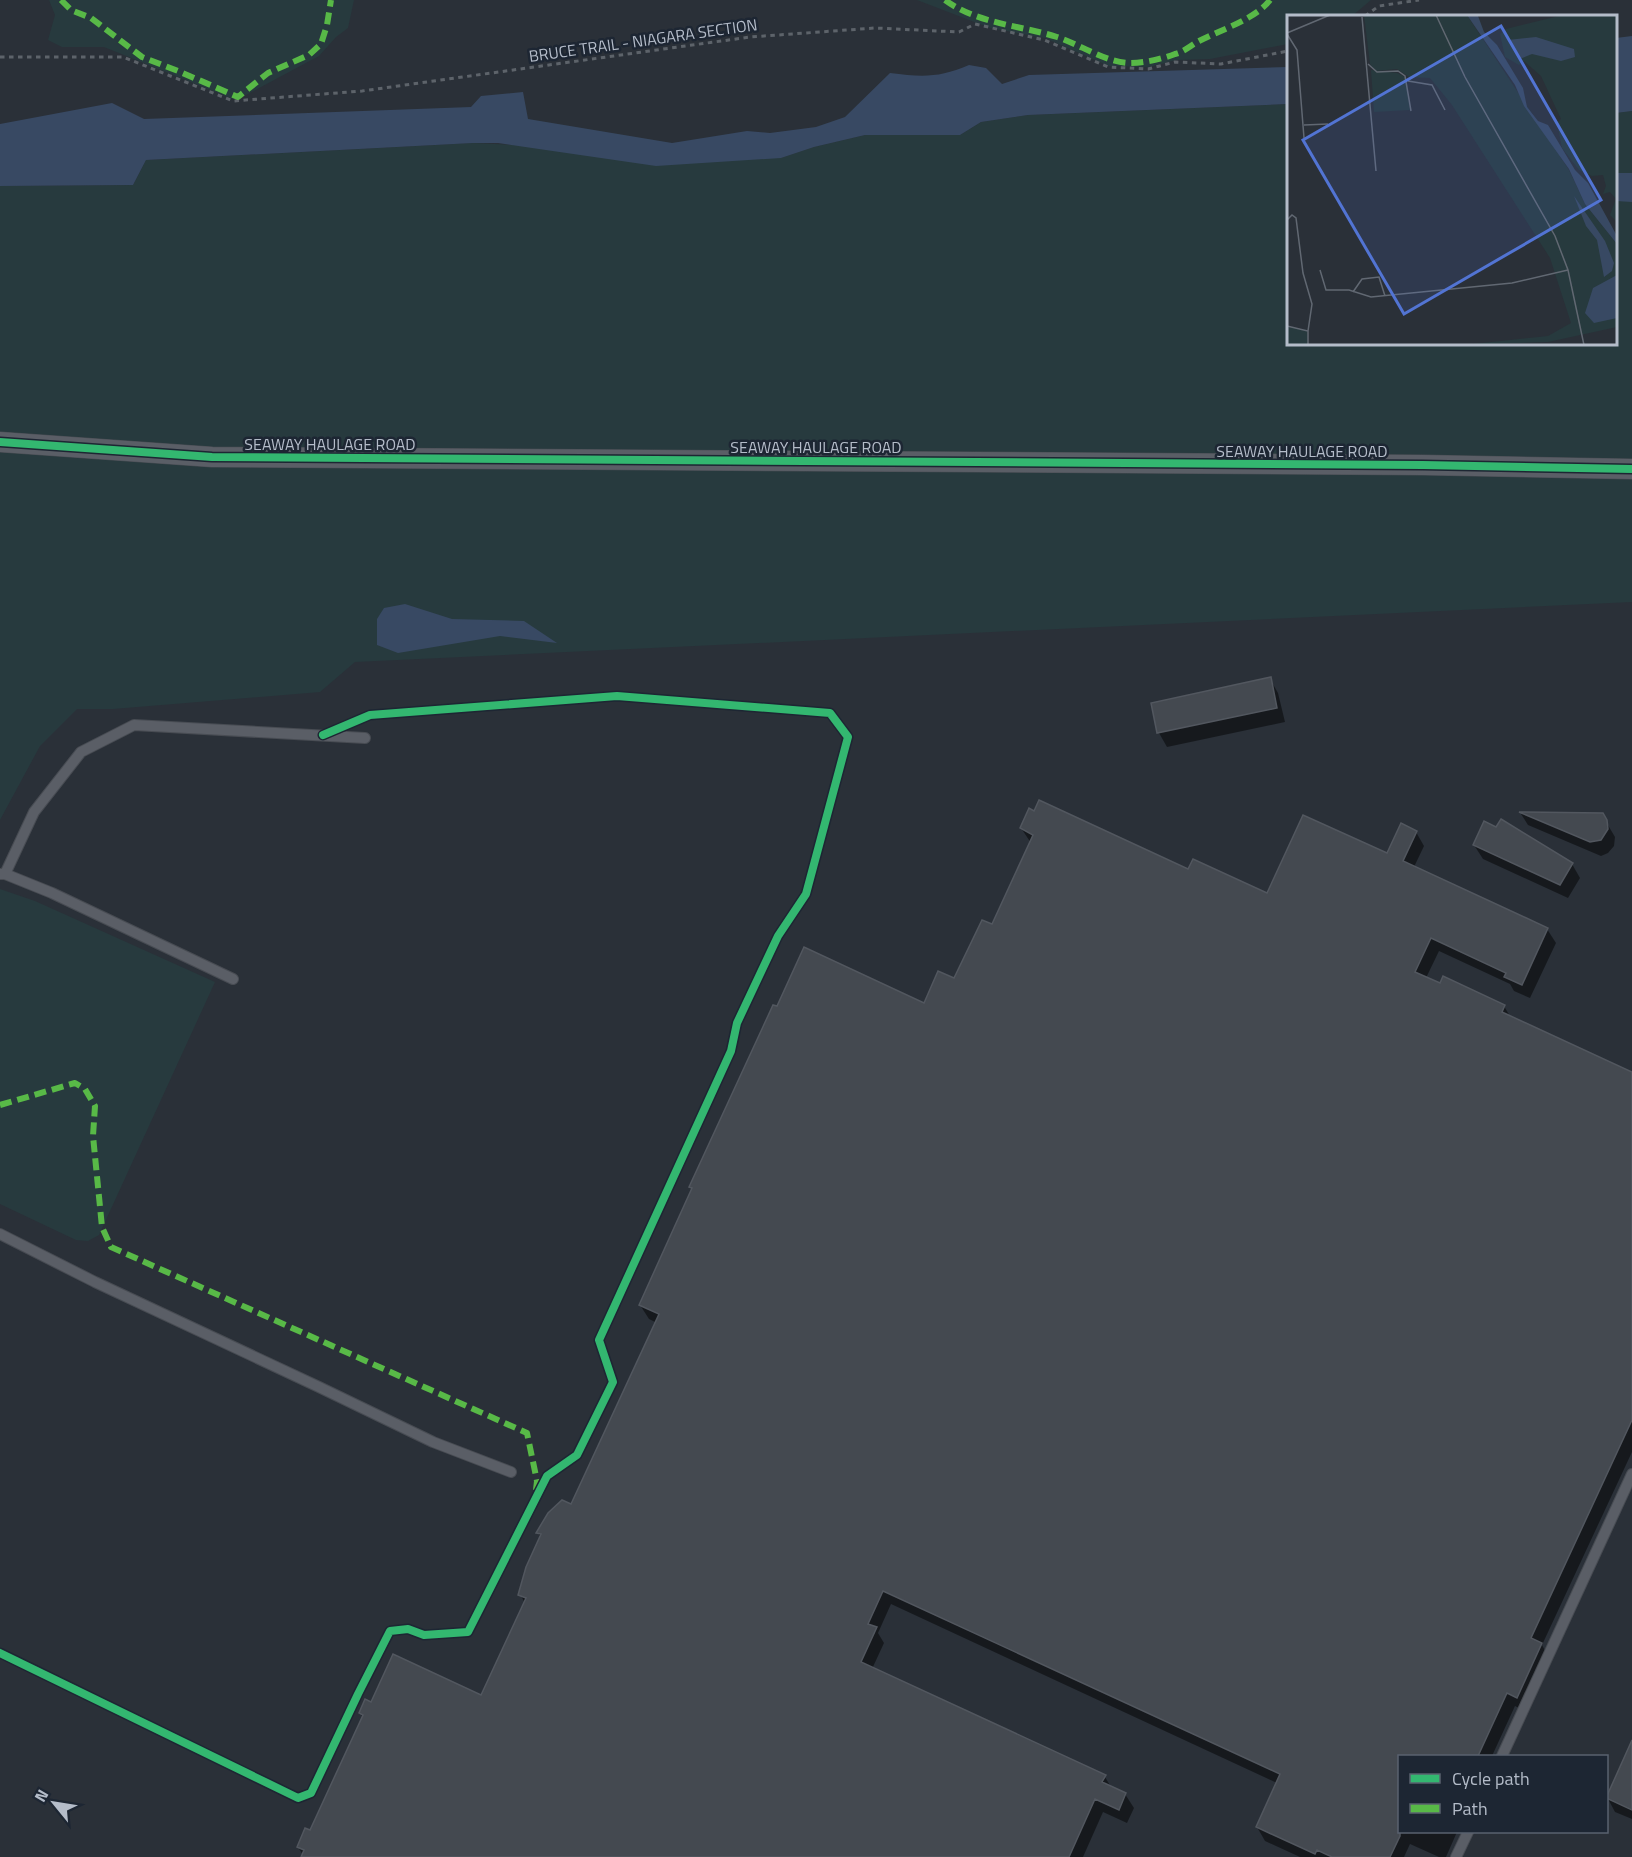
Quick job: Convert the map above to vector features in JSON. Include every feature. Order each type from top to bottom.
[{"type":"street","name":"SEAWAY HAULAGE ROAD","points":[[0,442],[212,457],[1423,465],[1632,469]]},
{"type":"lane","points":[[233,979],[52,893],[2,874],[34,812],[81,752],[134,725],[365,738]]},
{"type":"lane","points":[[0,1234],[95,1282],[433,1442],[511,1472]]},
{"type":"lane","points":[[1502,1755],[1632,1474]]},
{"type":"lane","points":[[1456,1857],[1468,1833]]},
{"type":"path","points":[[1366,15],[1379,6],[1419,0]]},
{"type":"green space","points":[[49,0],[354,0],[348,28],[336,37],[319,56],[248,94],[233,99],[104,47],[62,47],[48,40],[55,15]]},
{"type":"green space","points":[[917,0],[1371,0],[1353,15],[1287,15],[1287,44],[1210,59],[1176,60],[1149,67],[1109,66],[1045,38],[990,28]]},
{"type":"green space","points":[[1287,104],[1287,345],[1617,345],[1617,113],[1632,111],[1632,602],[355,662],[320,692],[113,709],[77,709],[40,746],[0,820],[0,186],[133,185],[146,160],[473,143],[781,158],[814,147],[865,135],[960,135],[981,122],[1028,115]]},
{"type":"green space","points":[[0,889],[35,901],[215,982],[99,1235],[88,1241],[76,1240],[0,1204]]},
{"type":"water","points":[[1632,36],[1632,111],[1617,113],[1617,38]]},
{"type":"water","points":[[969,65],[986,68],[1002,84],[1029,75],[1287,67],[1287,104],[1028,115],[981,122],[960,135],[865,135],[814,147],[781,158],[656,166],[498,143],[473,143],[146,160],[133,185],[0,186],[0,124],[112,103],[144,119],[471,107],[481,96],[523,92],[528,119],[672,143],[747,131],[770,133],[816,127],[845,117],[890,73],[930,75]]},
{"type":"water","points":[[1617,173],[1632,173],[1632,202],[1617,201]]},
{"type":"water","points":[[405,604],[452,619],[524,621],[557,643],[500,636],[398,653],[377,645],[377,619],[384,608]]},
{"type":"building","points":[[1271,677],[1277,708],[1157,733],[1151,703]]},
{"type":"building","points":[[1039,800],[1188,869],[1193,859],[1267,893],[1303,815],[1387,853],[1401,823],[1417,831],[1403,861],[1548,928],[1522,985],[1504,977],[1506,973],[1431,938],[1415,972],[1440,983],[1443,976],[1505,1005],[1502,1012],[1632,1072],[1632,1420],[1531,1638],[1542,1643],[1517,1698],[1507,1693],[1478,1755],[1398,1755],[1398,1833],[1400,1836],[1390,1857],[1332,1857],[1317,1850],[1315,1854],[1256,1827],[1280,1774],[883,1591],[868,1624],[877,1627],[861,1662],[1106,1775],[1102,1782],[1126,1793],[1119,1810],[1095,1799],[1069,1857],[301,1857],[304,1850],[297,1847],[305,1828],[310,1830],[363,1715],[359,1713],[365,1699],[371,1702],[393,1654],[481,1695],[526,1598],[518,1595],[526,1567],[541,1534],[536,1533],[548,1513],[562,1500],[571,1504],[659,1314],[639,1305],[692,1188],[689,1187],[773,1005],[777,1006],[804,947],[924,1003],[938,971],[954,978],[982,920],[992,924],[1033,835],[1020,828],[1029,808],[1034,811]]},
{"type":"building","points":[[1519,812],[1603,813],[1608,829],[1601,840],[1590,842]]},
{"type":"building","points":[[1501,819],[1573,863],[1560,885],[1473,845],[1484,821],[1496,827]]},
{"type":"building","points":[[1632,1740],[1632,1810],[1608,1799],[1608,1794]]},
{"type":"marked path","points":[[61,0],[71,10],[91,18],[142,57],[238,97],[268,73],[309,55],[321,44],[331,0]]},
{"type":"marked path","points":[[945,0],[985,19],[1057,37],[1103,57],[1130,63],[1164,58],[1181,52],[1256,13],[1270,0]]},
{"type":"marked path","points":[[0,1105],[75,1083],[85,1089],[95,1106],[93,1136],[102,1227],[111,1247],[527,1433],[537,1481],[536,1490]]},
{"type":"cycle path","points":[[0,442],[212,457],[1423,465],[1632,469]]},
{"type":"cycle path","points":[[0,1653],[298,1798],[311,1793],[390,1631],[408,1629],[424,1635],[468,1632],[547,1476],[577,1455],[613,1382],[599,1340],[731,1051],[737,1023],[778,936],[806,894],[848,737],[830,713],[617,696],[370,715],[323,735]]}]
